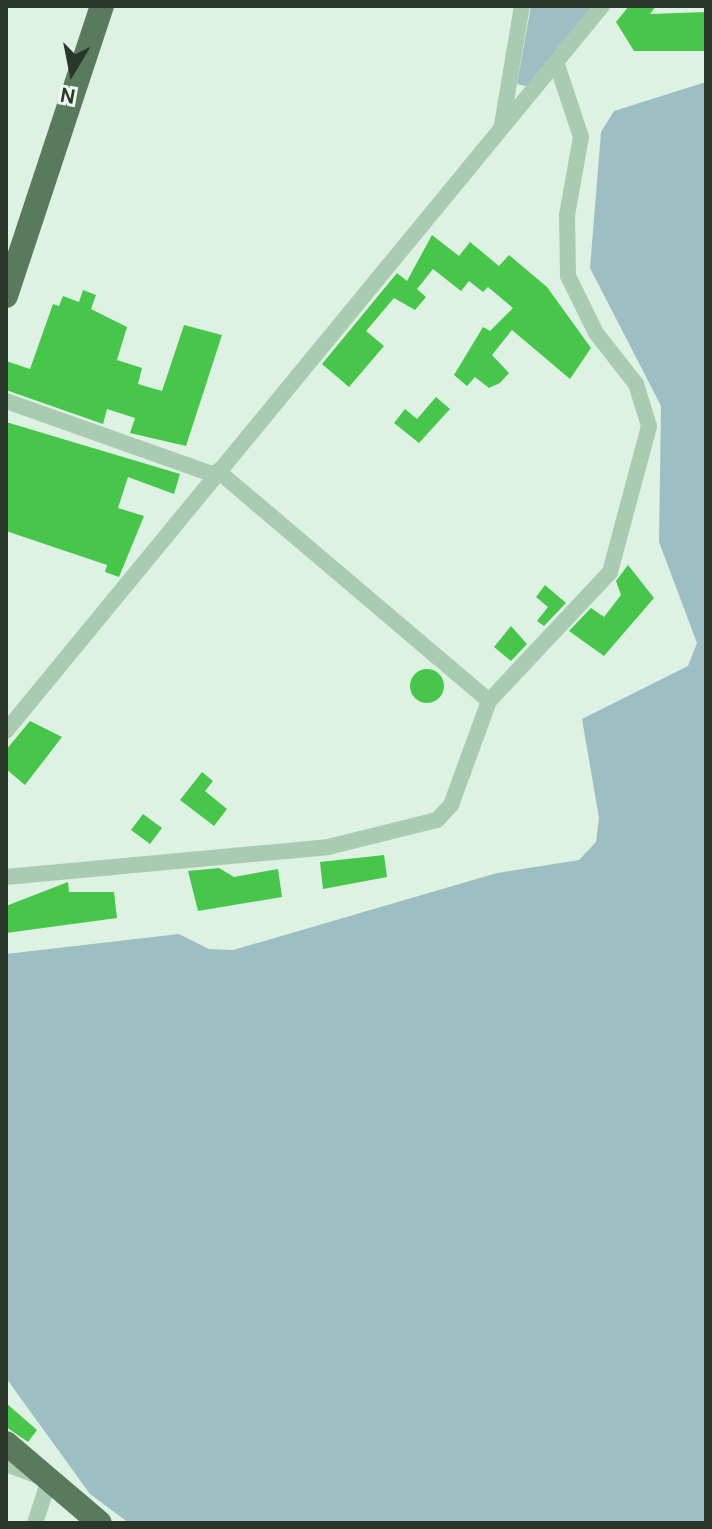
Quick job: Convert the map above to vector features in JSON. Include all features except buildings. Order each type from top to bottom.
[{"type":"main road","points":[[6,296],[102,6]]},
{"type":"main road","points":[[6,1443],[100,1523]]},
{"type":"street","points":[[501,127],[522,6]]},
{"type":"street","points":[[6,731],[602,6]]},
{"type":"street","points":[[6,877],[328,847],[437,820],[451,805],[489,701],[610,572],[649,426],[636,384],[596,333],[568,276],[567,215],[581,137],[556,62]]},
{"type":"street","points":[[6,401],[216,473],[489,701]]},
{"type":"street","points":[[6,1464],[49,1480],[35,1523]]},
{"type":"shaded area","points":[[531,6],[595,6],[530,87],[517,84]]},
{"type":"shaded area","points":[[706,82],[706,1523],[129,1523],[90,1494],[6,1378],[6,954],[179,934],[209,949],[233,950],[497,873],[579,860],[596,842],[599,818],[582,719],[688,666],[697,643],[659,542],[661,406],[590,268],[601,132],[614,111]]}]
